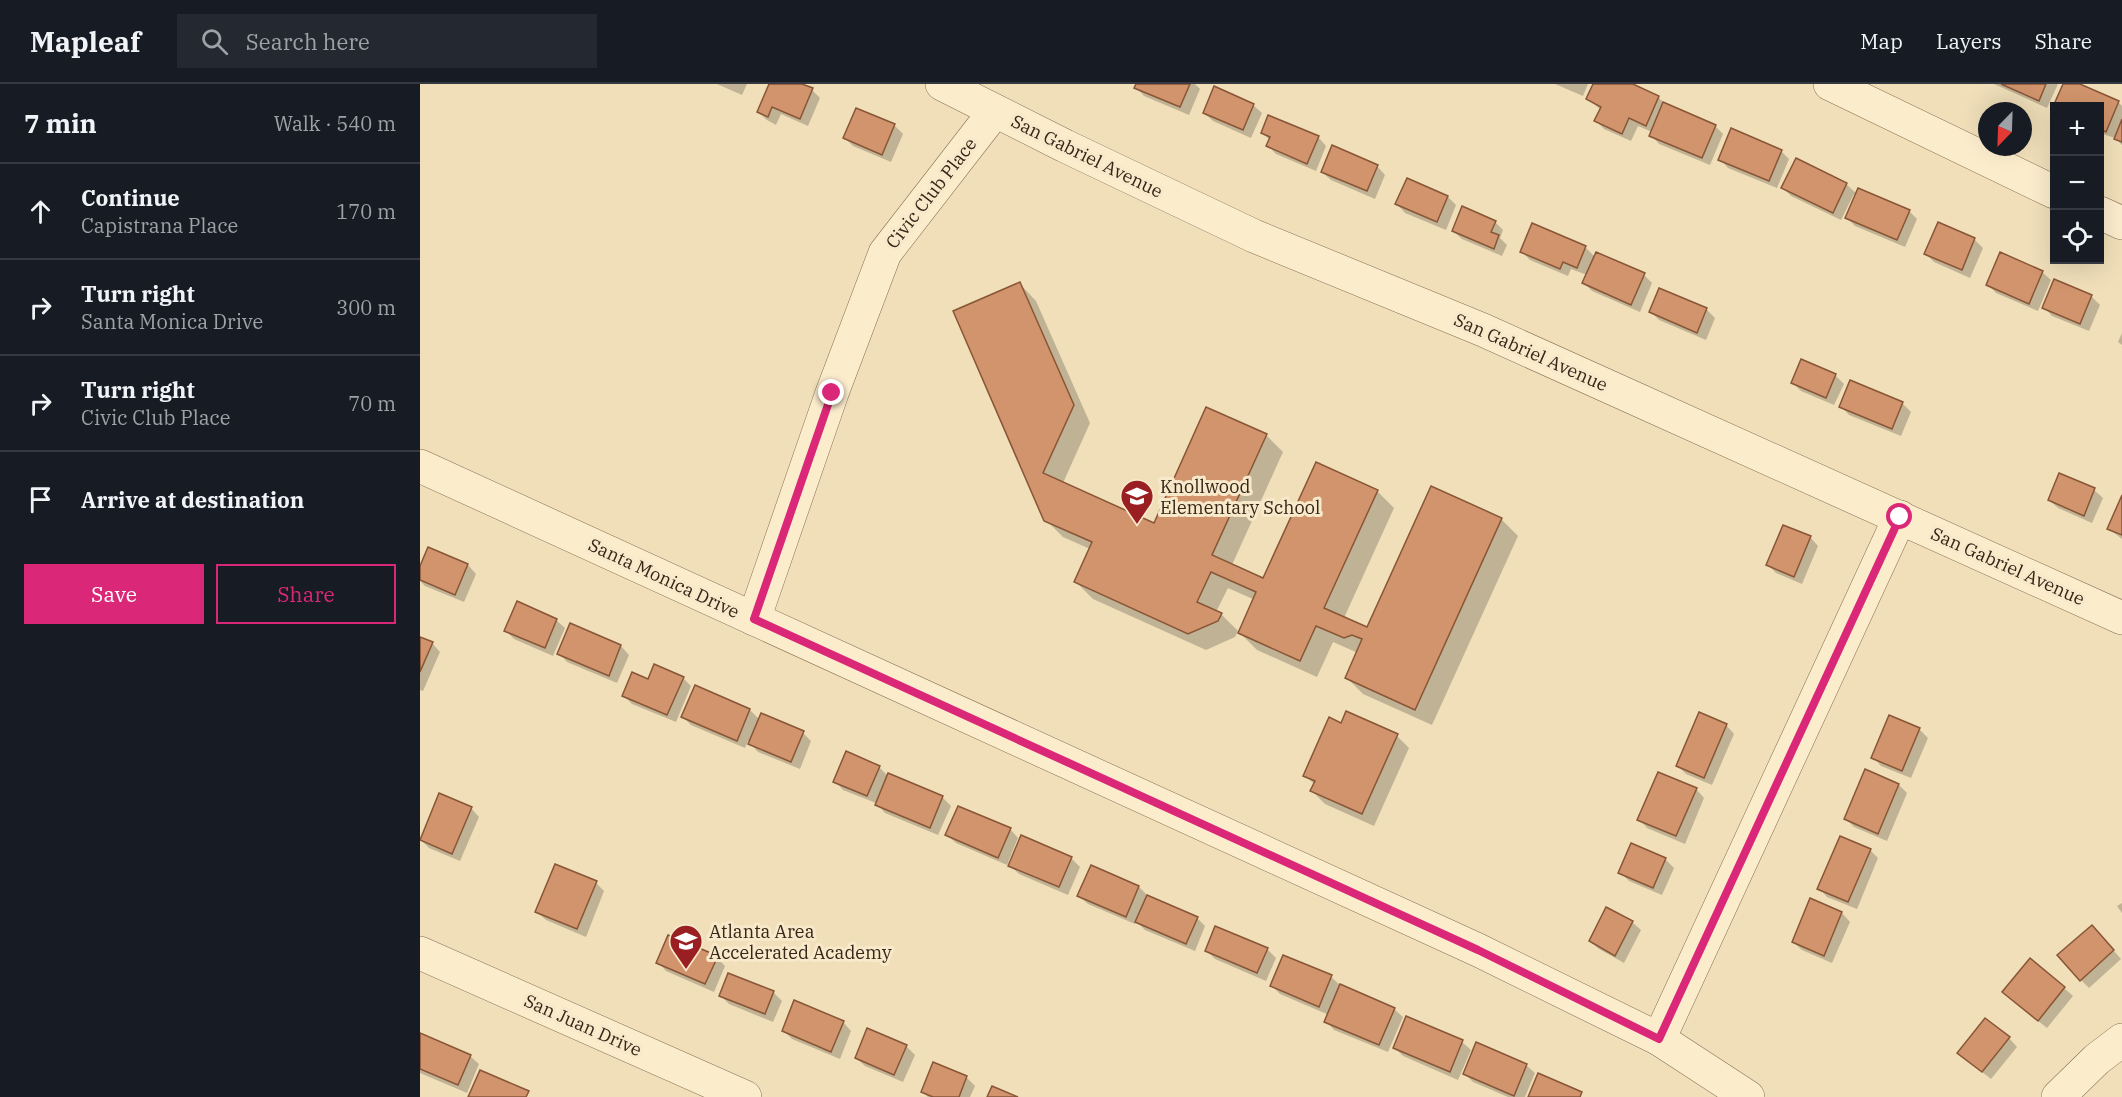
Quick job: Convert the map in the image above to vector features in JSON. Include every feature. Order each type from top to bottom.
[{"type":"street","name":"San Gabriel Avenue","points":[[942,84],[1254,236],[1483,330],[2122,618]]},
{"type":"street","points":[[1830,84],[2050,190]]},
{"type":"street","name":"Civic Club Place","points":[[754,619],[832,393],[885,253],[995,111]]},
{"type":"street","points":[[2104,215],[2122,223]]},
{"type":"street","name":"Santa Monica Drive","points":[[420,466],[1478,950],[1659,1039],[1748,1097]]},
{"type":"street","points":[[1659,1039],[1900,517]]},
{"type":"street","name":"San Juan Drive","points":[[420,953],[702,1088],[746,1097]]},
{"type":"street","points":[[2058,1097],[2097,1059],[2122,1040]]},
{"type":"building","points":[[769,84],[802,84],[813,88],[800,119],[772,107],[768,117],[757,112]]},
{"type":"building","points":[[1136,84],[1190,84],[1180,107],[1134,88]]},
{"type":"building","points":[[1593,84],[1633,84],[1659,96],[1646,126],[1629,118],[1622,134],[1594,121],[1601,107],[1586,99]]},
{"type":"building","points":[[2001,84],[2046,84],[2039,101]]},
{"type":"building","points":[[2063,84],[2080,84],[2119,101],[2106,132],[2104,131],[2104,102],[2055,102]]},
{"type":"building","points":[[1214,86],[1254,104],[1243,130],[1203,113]]},
{"type":"building","points":[[1663,102],[1716,125],[1702,158],[1649,136]]},
{"type":"building","points":[[856,108],[895,124],[882,155],[843,138]]},
{"type":"building","points":[[1268,115],[1319,136],[1307,164],[1266,146],[1270,137],[1261,133]]},
{"type":"building","points":[[2122,119],[2122,142],[2114,139]]},
{"type":"building","points":[[1731,128],[1782,150],[1769,181],[1718,160]]},
{"type":"building","points":[[1332,145],[1378,165],[1367,191],[1321,172]]},
{"type":"building","points":[[1796,158],[1847,183],[1833,213],[1781,188]]},
{"type":"building","points":[[1407,178],[1448,196],[1437,222],[1395,204]]},
{"type":"building","points":[[1858,188],[1910,210],[1897,240],[1845,218]]},
{"type":"building","points":[[1462,206],[1496,221],[1491,232],[1499,235],[1494,249],[1452,231]]},
{"type":"building","points":[[1938,222],[1975,238],[1962,270],[1924,254]]},
{"type":"building","points":[[1532,223],[1586,246],[1577,268],[1563,262],[1560,269],[1520,252]]},
{"type":"building","points":[[1596,252],[1645,273],[1631,305],[1582,283]]},
{"type":"building","points":[[2000,252],[2043,271],[2029,304],[1986,285]]},
{"type":"building","points":[[2054,279],[2092,295],[2080,324],[2042,308]]},
{"type":"building","points":[[1020,282],[1074,405],[1043,473],[1154,523],[1206,407],[1267,434],[1212,555],[1263,578],[1316,462],[1378,490],[1324,608],[1367,627],[1431,486],[1502,518],[1415,710],[1345,678],[1362,639],[1352,635],[1344,638],[1316,626],[1300,661],[1238,633],[1256,592],[1211,572],[1197,602],[1222,613],[1218,621],[1188,634],[1074,582],[1092,542],[1044,521],[953,311]]},
{"type":"building","points":[[1659,288],[1707,308],[1697,333],[1649,312]]},
{"type":"building","points":[[1801,359],[1836,374],[1826,398],[1791,383]]},
{"type":"building","points":[[1850,380],[1903,402],[1892,429],[1839,407]]},
{"type":"building","points":[[2059,473],[2095,488],[2084,516],[2048,500]]},
{"type":"building","points":[[2122,495],[2122,535],[2107,529]]},
{"type":"building","points":[[1783,525],[1811,536],[1794,577],[1766,565]]},
{"type":"building","points":[[428,547],[468,564],[455,595],[420,580],[420,566]]},
{"type":"building","points":[[517,601],[557,619],[545,648],[504,631]]},
{"type":"building","points":[[570,623],[621,645],[609,676],[557,654]]},
{"type":"building","points":[[420,637],[433,642],[420,672]]},
{"type":"building","points":[[654,664],[684,677],[667,715],[622,696],[632,672],[648,679]]},
{"type":"building","points":[[695,685],[750,709],[737,741],[681,717]]},
{"type":"building","points":[[1346,711],[1398,734],[1362,814],[1310,791],[1315,781],[1303,776],[1329,717],[1341,723]]},
{"type":"building","points":[[1699,712],[1727,724],[1704,778],[1676,766]]},
{"type":"building","points":[[761,713],[804,731],[791,762],[748,744]]},
{"type":"building","points":[[1889,715],[1920,728],[1902,771],[1871,758]]},
{"type":"building","points":[[846,751],[880,766],[867,796],[833,782]]},
{"type":"building","points":[[1865,769],[1899,784],[1878,834],[1844,819]]},
{"type":"building","points":[[1658,772],[1697,788],[1676,836],[1637,820]]},
{"type":"building","points":[[888,773],[943,796],[930,828],[875,805]]},
{"type":"building","points":[[439,793],[472,807],[452,854],[420,840]]},
{"type":"building","points":[[958,806],[1011,828],[998,858],[945,835]]},
{"type":"building","points":[[1021,835],[1072,857],[1059,887],[1008,866]]},
{"type":"building","points":[[1840,836],[1871,849],[1848,902],[1817,889]]},
{"type":"building","points":[[1631,843],[1666,858],[1653,888],[1618,873]]},
{"type":"building","points":[[555,864],[597,881],[577,929],[535,912]]},
{"type":"building","points":[[1091,865],[1139,886],[1126,917],[1077,896]]},
{"type":"building","points":[[1147,895],[1198,917],[1186,944],[1135,922]]},
{"type":"building","points":[[1810,898],[1842,912],[1824,956],[1792,942]]},
{"type":"building","points":[[1606,907],[1633,921],[1615,956],[1589,941]]},
{"type":"building","points":[[2092,925],[2114,950],[2080,981],[2057,955]]},
{"type":"building","points":[[1215,926],[1268,948],[1257,973],[1205,951]]},
{"type":"building","points":[[668,935],[718,956],[705,984],[656,963]]},
{"type":"building","points":[[1283,955],[1332,975],[1319,1007],[1270,986]]},
{"type":"building","points":[[2030,958],[2065,987],[2038,1021],[2002,992]]},
{"type":"building","points":[[728,973],[774,991],[765,1014],[719,996]]},
{"type":"building","points":[[1340,984],[1395,1008],[1379,1045],[1324,1022]]},
{"type":"building","points":[[794,1000],[844,1021],[831,1052],[782,1031]]},
{"type":"building","points":[[1406,1016],[1463,1040],[1450,1072],[1393,1048]]},
{"type":"building","points":[[1985,1018],[2010,1037],[1982,1072],[1957,1053]]},
{"type":"building","points":[[867,1028],[907,1045],[894,1075],[855,1058]]},
{"type":"building","points":[[420,1033],[471,1055],[458,1085],[420,1069]]},
{"type":"building","points":[[1476,1042],[1527,1064],[1514,1096],[1463,1074]]},
{"type":"building","points":[[933,1062],[967,1076],[959,1097],[933,1097],[921,1092]]},
{"type":"building","points":[[480,1070],[529,1091],[526,1097],[468,1097]]},
{"type":"building","points":[[1538,1073],[1582,1092],[1580,1097],[1528,1097]]},
{"type":"building","points":[[992,1086],[1018,1097],[987,1097]]},
{"type":"place","name":"Knollwood Elementary School","points":[[1137,525]]},
{"type":"place","name":"Atlanta Area Accelerated Academy","points":[[686,970]]},
{"type":"route","points":[[832,393],[754,619],[1478,950],[1659,1039],[1900,517]]}]
